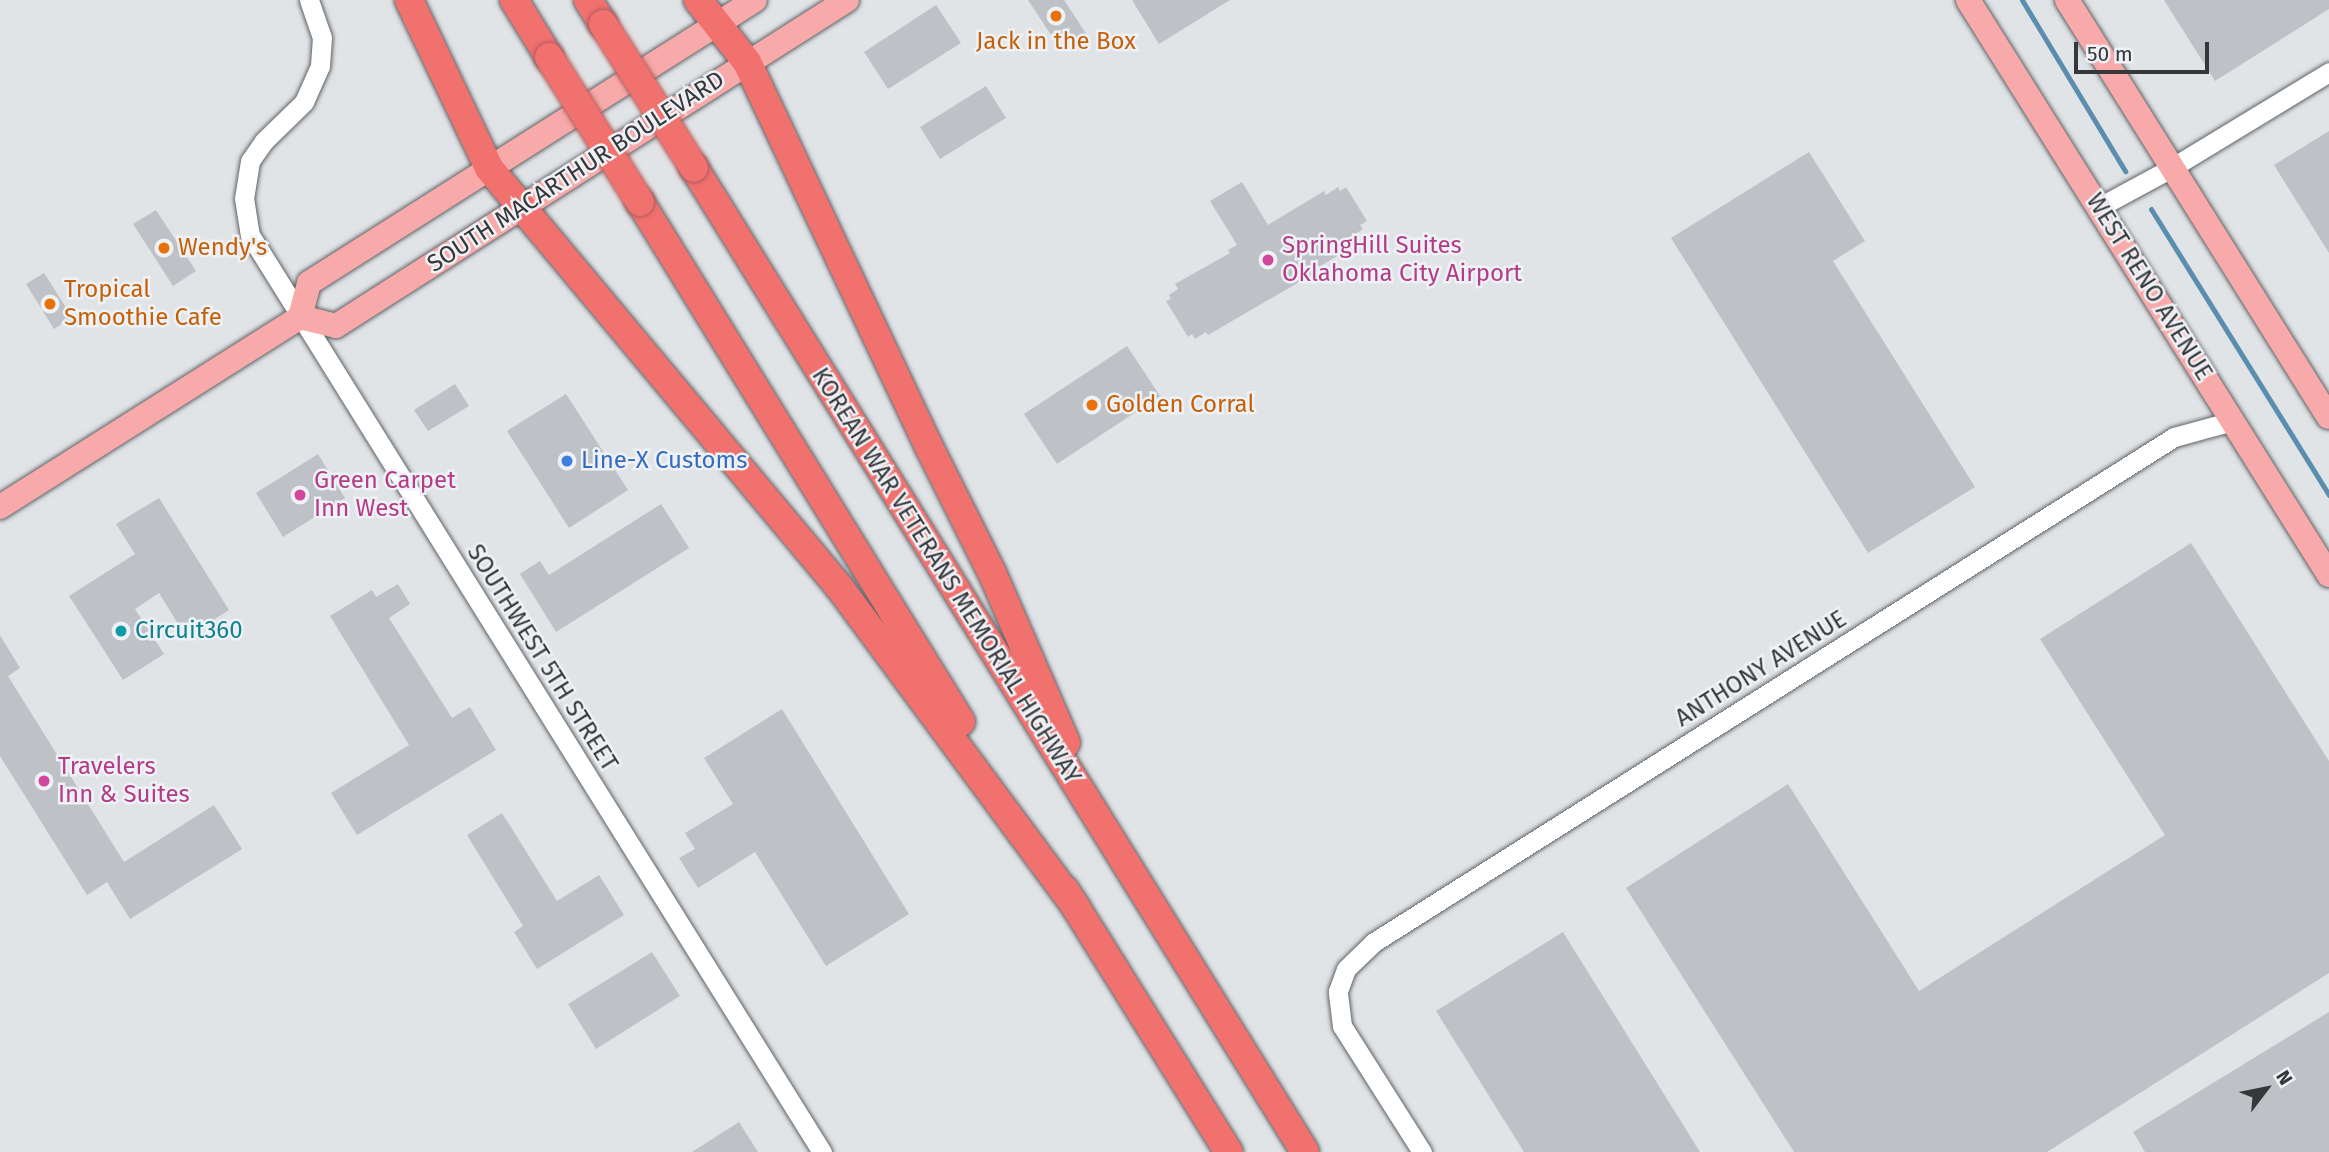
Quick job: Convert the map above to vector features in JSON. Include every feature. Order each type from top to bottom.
[{"type":"highway","points":[[408,0],[489,168],[840,588],[1076,907]]},
{"type":"highway","points":[[514,0],[1229,1152]]},
{"type":"highway","name":"KOREAN WAR VETERANS MEMORIAL HIGHWAY","points":[[588,0],[1305,1152]]},
{"type":"highway","points":[[698,0],[747,62],[929,447],[993,575],[1100,823]]},
{"type":"main road","name":"SOUTH MACARTHUR BOULEVARD","points":[[755,0],[309,283],[300,317],[336,326],[847,0]]},
{"type":"main road","name":"WEST RENO AVENUE","points":[[1968,0],[2329,575]]},
{"type":"main road","points":[[2067,0],[2329,417]]},
{"type":"main road","points":[[0,507],[300,317]]},
{"type":"street","name":"SOUTHWEST 5TH STREET","points":[[309,0],[322,37],[320,66],[304,102],[264,141],[250,161],[244,198],[250,235],[822,1152]]},
{"type":"street","points":[[2099,207],[2173,167],[2329,72]]},
{"type":"street","name":"ANTHONY AVENUE","points":[[1422,1152],[1342,1026],[1338,991],[1346,969],[1374,942],[2174,437],[2233,421]]},
{"type":"building","name":"Jack in the Box","points":[[1028,0],[1064,0],[1087,35],[1068,47],[1057,31],[1051,35]]},
{"type":"building","points":[[1132,0],[1230,0],[1159,44]]},
{"type":"building","points":[[2164,0],[2329,0],[2329,9],[2215,81]]},
{"type":"building","points":[[936,5],[961,43],[888,89],[864,52]]},
{"type":"building","points":[[986,86],[1006,118],[940,159],[920,127]]},
{"type":"building","points":[[2329,131],[2329,253],[2274,165]]},
{"type":"building","points":[[1809,152],[1865,241],[1833,261],[1975,487],[1868,553],[1671,238]]},
{"type":"building","name":"SpringHill Suites Oklahoma City Airport","points":[[1242,182],[1268,225],[1324,191],[1326,195],[1338,187],[1340,191],[1346,187],[1367,221],[1360,225],[1363,229],[1354,235],[1358,243],[1311,272],[1313,274],[1208,335],[1206,332],[1195,339],[1192,334],[1188,337],[1166,301],[1171,299],[1169,295],[1178,289],[1175,284],[1230,253],[1228,250],[1237,245],[1210,201]]},
{"type":"building","name":"Wendy's","points":[[156,210],[196,271],[173,286],[133,224]]},
{"type":"building","points":[[44,273],[72,317],[54,329],[26,284]]},
{"type":"building","name":"Golden Corral","points":[[1127,346],[1160,396],[1057,464],[1024,414]]},
{"type":"building","points":[[455,384],[469,406],[428,431],[414,410]]},
{"type":"building","name":"Line-X Customs","points":[[566,394],[628,490],[569,528],[507,431]]},
{"type":"building","name":"Green Carpet Inn West","points":[[318,454],[345,498],[283,537],[256,493]]},
{"type":"building","points":[[159,498],[229,610],[186,637],[159,593],[135,609],[164,654],[123,680],[69,596],[135,554],[116,524]]},
{"type":"building","points":[[661,504],[689,548],[556,632],[520,574],[540,561],[549,575]]},
{"type":"building","points":[[2191,543],[2329,761],[2329,973],[2047,1152],[1794,1152],[1626,888],[1788,784],[1919,991],[2165,835],[2040,639]]},
{"type":"building","points":[[398,584],[410,604],[389,618],[452,718],[470,707],[496,750],[357,835],[331,793],[409,745],[330,616],[372,590],[376,597]]},
{"type":"building","name":"Travelers Inn & Suites","points":[[0,635],[20,668],[8,676],[124,862],[214,805],[242,849],[130,919],[107,882],[87,895],[0,756]]},
{"type":"building","points":[[782,709],[909,914],[826,966],[755,852],[698,888],[679,858],[695,849],[685,833],[733,804],[704,758]]},
{"type":"building","points":[[502,813],[557,901],[599,875],[624,915],[537,969],[514,932],[523,926],[467,835]]},
{"type":"building","points":[[1563,932],[1700,1152],[1524,1152],[1436,1011]]},
{"type":"building","points":[[652,952],[680,996],[596,1049],[568,1004]]},
{"type":"building","points":[[2329,1012],[2329,1152],[2145,1152],[2133,1132]]},
{"type":"building","points":[[739,1122],[758,1152],[692,1152]]},
{"type":"waterway","points":[[2022,0],[2125,171]]},
{"type":"waterway","points":[[2151,209],[2329,495]]},
{"type":"place","name":"Jack in the Box","points":[[1056,16]]},
{"type":"place","name":"Wendy's","points":[[164,248]]},
{"type":"place","name":"SpringHill Suites Oklahoma City Airport","points":[[1268,260]]},
{"type":"place","name":"Tropical Smoothie Cafe","points":[[50,304]]},
{"type":"place","name":"Golden Corral","points":[[1092,405]]},
{"type":"place","name":"Line-X Customs","points":[[567,461]]},
{"type":"place","name":"Green Carpet Inn West","points":[[300,495]]},
{"type":"place","name":"Circuit360","points":[[121,631]]},
{"type":"place","name":"Travelers Inn & Suites","points":[[44,781]]}]
